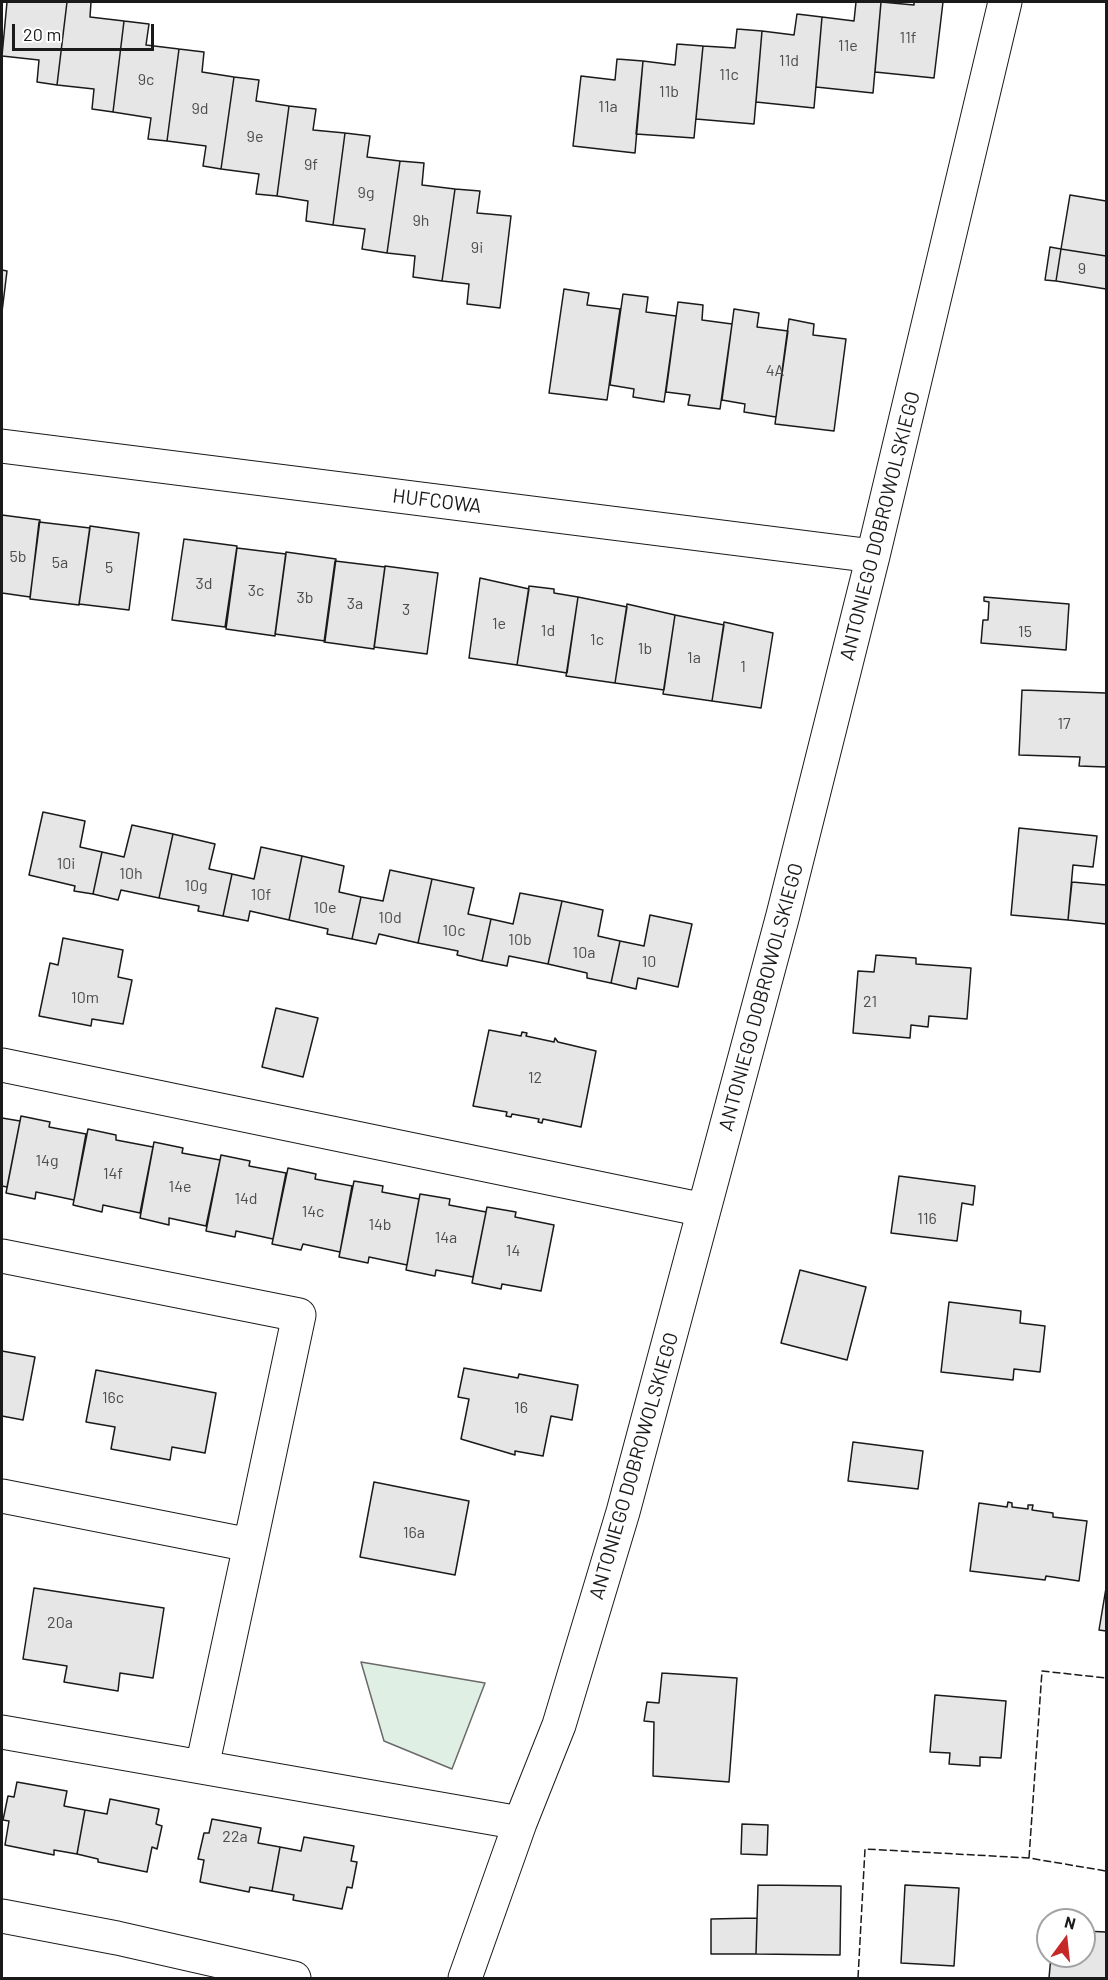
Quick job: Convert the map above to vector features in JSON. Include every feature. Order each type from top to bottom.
[{"type":"street","name":"ANTONIEGO DOBROWOLSKIEGO","points":[[465,1978],[520,1823],[559,1725],[623,1512],[783,915],[873,556],[1005,2]]},
{"type":"street","name":"HUFCOWA","points":[[2,446],[873,556]]},
{"type":"street","points":[[2,1065],[704,1210]]},
{"type":"street","points":[[2,1256],[299,1315],[202,1767]]},
{"type":"street","points":[[2,1496],[250,1545]]},
{"type":"street","points":[[2,1732],[520,1823]]},
{"type":"street","points":[[2,1916],[117,1938],[294,1978]]},
{"type":"green space","points":[[361,1662],[485,1683],[452,1769],[384,1741]]},
{"type":"building","points":[[7,2],[67,2],[57,85],[37,82],[39,60],[2,56]]},
{"type":"building","points":[[67,2],[91,2],[90,17],[124,21],[113,112],[92,109],[94,89],[57,85]]},
{"type":"building","points":[[856,2],[881,2],[873,93],[816,87],[822,17],[854,21]]},
{"type":"building","points":[[881,2],[914,5],[914,2],[943,2],[934,78],[875,72]]},
{"type":"building","points":[[797,14],[822,17],[814,108],[756,102],[762,31],[794,35]]},
{"type":"building","points":[[124,21],[149,24],[146,45],[179,49],[167,141],[148,139],[151,118],[113,112]]},
{"type":"building","points":[[737,29],[762,31],[754,124],[696,119],[703,46],[735,48]]},
{"type":"building","points":[[677,44],[703,46],[694,138],[636,134],[643,61],[675,65]]},
{"type":"building","points":[[179,49],[204,52],[202,72],[234,77],[221,169],[203,166],[206,146],[167,141]]},
{"type":"building","points":[[617,59],[643,61],[635,153],[573,146],[581,76],[615,80]]},
{"type":"building","points":[[234,77],[259,80],[256,101],[289,106],[277,196],[256,194],[259,174],[221,169]]},
{"type":"building","points":[[289,106],[316,109],[313,130],[345,133],[333,225],[306,221],[308,201],[277,196]]},
{"type":"building","points":[[345,133],[370,136],[367,157],[400,161],[387,253],[362,249],[365,229],[333,225]]},
{"type":"building","points":[[400,161],[424,163],[422,185],[455,189],[442,281],[413,277],[415,256],[387,253]]},
{"type":"building","points":[[455,189],[480,191],[477,213],[511,216],[500,308],[467,304],[469,284],[442,281]]},
{"type":"building","points":[[1070,195],[1106,201],[1106,256],[1061,249]]},
{"type":"building","points":[[1050,247],[1061,249],[1056,281],[1045,280]]},
{"type":"building","points":[[1061,249],[1106,256],[1106,289],[1056,281]]},
{"type":"building","points":[[2,270],[7,271],[2,312]]},
{"type":"building","points":[[564,289],[589,293],[587,305],[620,309],[607,400],[549,393]]},
{"type":"building","points":[[623,294],[648,297],[646,312],[676,316],[664,402],[633,397],[634,389],[610,385]]},
{"type":"building","points":[[678,302],[703,305],[702,320],[732,324],[720,409],[688,405],[690,395],[666,392]]},
{"type":"building","points":[[734,309],[759,313],[757,327],[788,331],[776,417],[744,412],[745,404],[722,400]]},
{"type":"building","points":[[789,319],[814,324],[813,335],[846,339],[834,431],[775,424]]},
{"type":"building","points":[[2,515],[40,520],[30,597],[2,593]]},
{"type":"building","points":[[39,522],[90,528],[79,605],[30,599]]},
{"type":"building","points":[[90,526],[139,533],[129,610],[79,604]]},
{"type":"building","points":[[184,539],[237,546],[225,627],[172,620]]},
{"type":"building","points":[[237,548],[286,554],[275,636],[226,629]]},
{"type":"building","points":[[286,552],[336,559],[325,641],[275,634]]},
{"type":"building","points":[[335,561],[385,567],[374,649],[324,642]]},
{"type":"building","points":[[385,566],[438,573],[427,654],[374,647]]},
{"type":"building","points":[[480,578],[529,589],[517,665],[469,658]]},
{"type":"building","points":[[529,586],[554,589],[554,593],[578,597],[567,673],[517,665]]},
{"type":"building","points":[[578,597],[627,607],[615,683],[566,676]]},
{"type":"building","points":[[984,597],[1069,604],[1066,650],[981,643],[983,620],[988,620],[989,602],[984,601]]},
{"type":"building","points":[[627,604],[675,615],[664,690],[615,683]]},
{"type":"building","points":[[675,615],[724,625],[712,701],[663,694]]},
{"type":"building","points":[[724,622],[773,633],[761,708],[712,701]]},
{"type":"building","points":[[1022,690],[1106,693],[1106,767],[1079,766],[1080,757],[1019,755]]},
{"type":"building","points":[[43,812],[85,821],[80,847],[102,852],[93,894],[74,891],[75,886],[29,875]]},
{"type":"building","points":[[132,825],[173,834],[159,898],[121,890],[118,900],[93,894],[102,852],[124,857]]},
{"type":"building","points":[[1019,828],[1097,836],[1093,867],[1073,865],[1068,920],[1011,915]]},
{"type":"building","points":[[173,834],[215,844],[209,869],[232,874],[223,916],[198,911],[199,906],[159,898]]},
{"type":"building","points":[[261,847],[302,856],[289,920],[250,911],[248,921],[223,916],[232,874],[254,879]]},
{"type":"building","points":[[302,856],[344,866],[339,892],[361,897],[352,939],[327,934],[328,929],[289,920]]},
{"type":"building","points":[[390,870],[432,879],[418,943],[379,934],[376,944],[352,939],[361,897],[383,901]]},
{"type":"building","points":[[432,879],[474,888],[468,914],[491,919],[482,961],[457,955],[458,951],[418,943]]},
{"type":"building","points":[[1072,882],[1106,885],[1106,924],[1068,920]]},
{"type":"building","points":[[520,893],[562,901],[548,964],[509,956],[507,966],[482,961],[491,919],[513,924]]},
{"type":"building","points":[[562,901],[603,910],[598,936],[620,941],[611,983],[587,978],[587,973],[548,964]]},
{"type":"building","points":[[650,915],[692,924],[678,987],[638,978],[636,989],[611,983],[620,941],[644,946]]},
{"type":"building","points":[[63,938],[123,950],[118,977],[132,980],[123,1024],[92,1019],[91,1026],[39,1016],[50,963],[58,965]]},
{"type":"building","points":[[876,955],[916,958],[916,964],[971,968],[967,1019],[929,1016],[928,1027],[911,1025],[910,1038],[853,1033],[858,971],[874,972]]},
{"type":"building","points":[[276,1008],[318,1018],[303,1077],[262,1067]]},
{"type":"building","points":[[489,1030],[521,1036],[522,1032],[527,1033],[526,1036],[554,1042],[555,1038],[558,1042],[596,1051],[581,1127],[543,1119],[542,1123],[538,1122],[539,1119],[512,1114],[511,1117],[506,1116],[507,1112],[473,1106]]},
{"type":"building","points":[[21,1116],[50,1122],[49,1127],[86,1134],[74,1200],[36,1192],[35,1199],[6,1193]]},
{"type":"building","points":[[2,1118],[20,1121],[7,1187],[2,1186]]},
{"type":"building","points":[[88,1129],[116,1135],[116,1140],[153,1147],[140,1213],[103,1205],[102,1212],[73,1205]]},
{"type":"building","points":[[154,1142],[183,1148],[182,1153],[220,1160],[206,1226],[169,1218],[169,1225],[140,1218]]},
{"type":"building","points":[[221,1155],[250,1161],[249,1166],[286,1173],[273,1239],[236,1231],[235,1237],[206,1231]]},
{"type":"building","points":[[288,1168],[316,1174],[315,1179],[352,1186],[340,1252],[303,1244],[301,1250],[272,1244]]},
{"type":"building","points":[[899,1176],[975,1186],[973,1205],[962,1203],[957,1241],[891,1233]]},
{"type":"building","points":[[354,1181],[383,1186],[382,1192],[419,1199],[407,1265],[369,1257],[368,1263],[339,1257]]},
{"type":"building","points":[[420,1194],[450,1199],[449,1205],[486,1212],[473,1277],[436,1270],[435,1276],[406,1270]]},
{"type":"building","points":[[487,1207],[516,1212],[515,1217],[554,1225],[541,1291],[502,1284],[501,1289],[472,1283]]},
{"type":"building","points":[[800,1270],[866,1287],[847,1360],[781,1343]]},
{"type":"building","points":[[949,1302],[1021,1311],[1020,1323],[1045,1326],[1040,1372],[1014,1369],[1013,1380],[941,1372]]},
{"type":"building","points":[[2,1351],[35,1357],[23,1420],[2,1416]]},
{"type":"building","points":[[464,1368],[518,1378],[519,1374],[578,1385],[572,1420],[551,1416],[543,1456],[515,1451],[515,1455],[461,1439],[469,1399],[458,1397]]},
{"type":"building","points":[[96,1370],[216,1393],[205,1453],[172,1447],[170,1460],[111,1449],[115,1427],[86,1422]]},
{"type":"building","points":[[853,1442],[923,1451],[918,1489],[848,1481]]},
{"type":"building","points":[[374,1482],[469,1501],[455,1575],[360,1557]]},
{"type":"building","points":[[1008,1502],[1012,1503],[1012,1507],[1028,1509],[1028,1505],[1033,1505],[1032,1510],[1053,1513],[1053,1517],[1087,1521],[1079,1581],[1046,1576],[1045,1580],[970,1571],[979,1503],[1007,1507]]},
{"type":"building","points":[[34,1588],[164,1608],[153,1678],[120,1673],[118,1691],[64,1682],[67,1666],[23,1659]]},
{"type":"building","points":[[1106,1588],[1106,1631],[1099,1630]]},
{"type":"building","points":[[662,1673],[737,1678],[729,1782],[653,1776],[654,1722],[644,1721],[647,1702],[659,1703]]},
{"type":"building","points":[[935,1695],[1006,1701],[1001,1758],[980,1757],[980,1766],[949,1764],[950,1753],[930,1752]]},
{"type":"building","points":[[17,1782],[67,1791],[64,1806],[85,1810],[77,1854],[54,1850],[54,1855],[5,1845],[9,1821],[3,1820],[8,1796],[14,1797]]},
{"type":"building","points":[[110,1799],[159,1809],[156,1824],[162,1826],[157,1849],[152,1847],[147,1872],[98,1862],[98,1859],[77,1854],[85,1810],[107,1814]]},
{"type":"building","points":[[212,1819],[261,1828],[258,1843],[280,1847],[272,1891],[250,1887],[249,1892],[200,1882],[204,1860],[198,1859],[204,1833],[209,1833]]},
{"type":"building","points":[[742,1824],[768,1825],[767,1855],[741,1854]]},
{"type":"building","points":[[304,1837],[354,1846],[351,1861],[357,1862],[352,1888],[347,1887],[342,1909],[293,1900],[294,1895],[272,1891],[280,1847],[301,1851]]},
{"type":"building","points":[[758,1885],[841,1886],[840,1955],[756,1954]]},
{"type":"building","points":[[905,1885],[959,1888],[954,1966],[901,1963]]},
{"type":"building","points":[[757,1918],[756,1954],[711,1954],[711,1919]]},
{"type":"building","points":[[1096,1932],[1106,1932],[1106,1978],[1049,1978],[1050,1968],[1096,1968]]},
{"type":"fence","points":[[1029,1858],[1042,1671],[1106,1678]]},
{"type":"fence","points":[[858,1978],[865,1849],[1029,1858],[1106,1871]]}]
